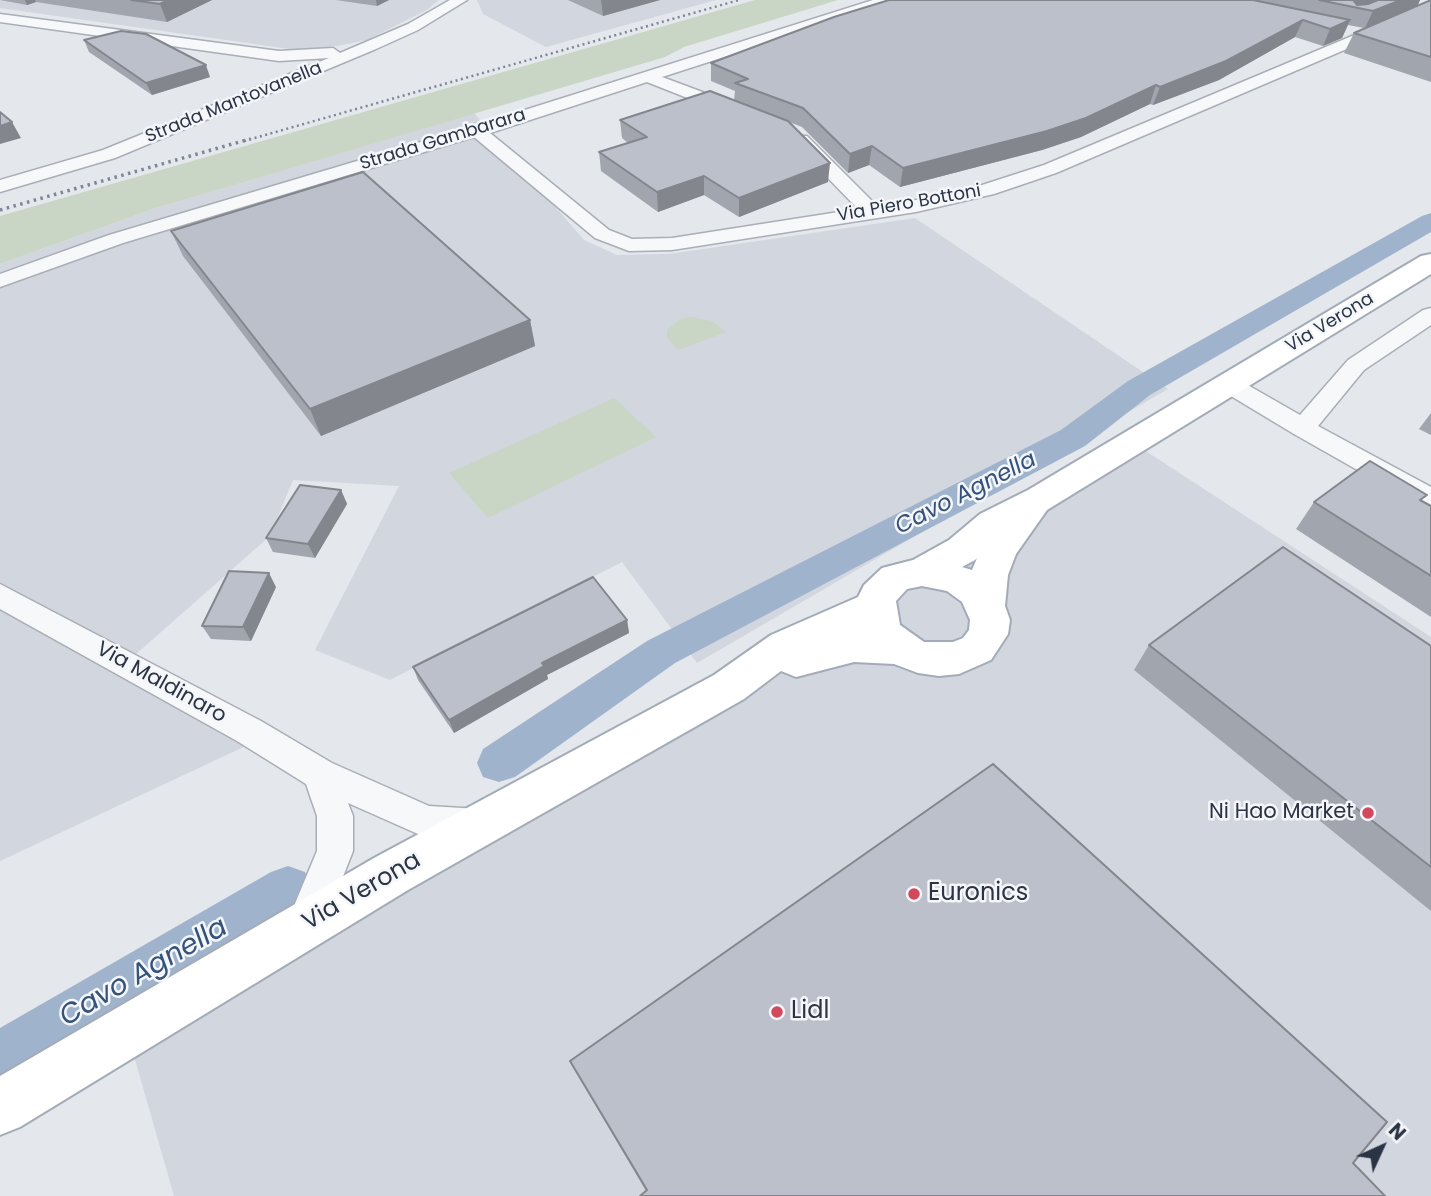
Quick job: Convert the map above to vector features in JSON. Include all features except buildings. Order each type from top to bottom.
[{"type":"main road","name":"Via Verona","points":[[0,1107],[391,874],[729,687],[785,646],[875,606],[885,586],[895,578],[922,572],[962,550],[993,523],[1040,499],[1431,262]]},
{"type":"main road","name":"Via Verona","points":[[729,687],[807,657],[854,646],[900,648],[918,656],[939,660],[958,658],[977,649],[988,634],[990,620],[986,606],[989,576],[999,549],[1040,499]]},
{"type":"main road","points":[[922,572],[942,574],[960,581],[976,592],[986,606]]},
{"type":"main road","points":[[875,606],[877,621],[886,636],[900,648]]},
{"type":"street","name":"Strada Mantovanella","points":[[0,186],[109,154],[371,46],[460,0]]},
{"type":"street","name":"Strada Gambarara","points":[[0,282],[116,239],[477,131],[887,0]]},
{"type":"street","name":"Via Piero Bottoni","points":[[477,131],[603,234],[629,245],[672,244],[916,206],[987,190],[1050,169],[1364,34],[1431,8]]},
{"type":"street","points":[[0,18],[279,56],[332,54],[371,46]]},
{"type":"street","points":[[1337,29],[1364,34]]},
{"type":"street","points":[[206,47],[275,72],[303,74]]},
{"type":"street","points":[[279,56],[295,62],[303,74]]},
{"type":"street","points":[[648,77],[755,118]]},
{"type":"street","points":[[237,102],[251,88],[254,78]]},
{"type":"street","points":[[781,128],[794,133],[872,212]]},
{"type":"street","points":[[1303,428],[1356,365],[1431,315]]},
{"type":"street","points":[[1230,385],[1431,499]]},
{"type":"street","name":"Via Maldinaro","points":[[0,595],[249,731],[320,774],[427,822],[480,826]]},
{"type":"street","points":[[305,925],[335,852],[335,816],[320,774]]},
{"type":"shaded area","points":[[0,0],[439,0],[425,11],[367,40],[297,50],[0,8]]},
{"type":"shaded area","points":[[477,0],[716,0],[546,47],[483,14]]},
{"type":"shaded area","points":[[474,113],[584,240],[617,255],[669,254],[915,218],[1168,389],[697,663],[622,562],[390,680],[315,650],[399,486],[293,480],[270,536],[127,662],[265,737],[0,861],[0,264],[153,209]]},
{"type":"shaded area","points":[[1138,446],[1431,637],[1431,1196],[174,1196],[130,1042]]},
{"type":"green space","points":[[755,0],[838,0],[684,47],[665,57],[153,209],[0,264],[0,216]]},
{"type":"green space","points":[[690,317],[712,321],[726,332],[678,350],[667,338],[667,330],[680,319]]},
{"type":"green space","points":[[614,398],[656,437],[488,518],[449,473]]},
{"type":"waterway","name":"Cavo Agnella","points":[[499,763],[661,652],[1073,438],[1139,388],[1431,221]]},
{"type":"waterway","name":"Cavo Agnella","points":[[0,1058],[288,889]]},
{"type":"railway","points":[[244,141],[739,0]]},
{"type":"railway","points":[[0,210],[250,139]]},
{"type":"place","name":"Ni Hao Market","points":[[1368,813]]},
{"type":"place","name":"Euronics","points":[[914,894]]},
{"type":"place","name":"Lidl","points":[[777,1012]]}]
